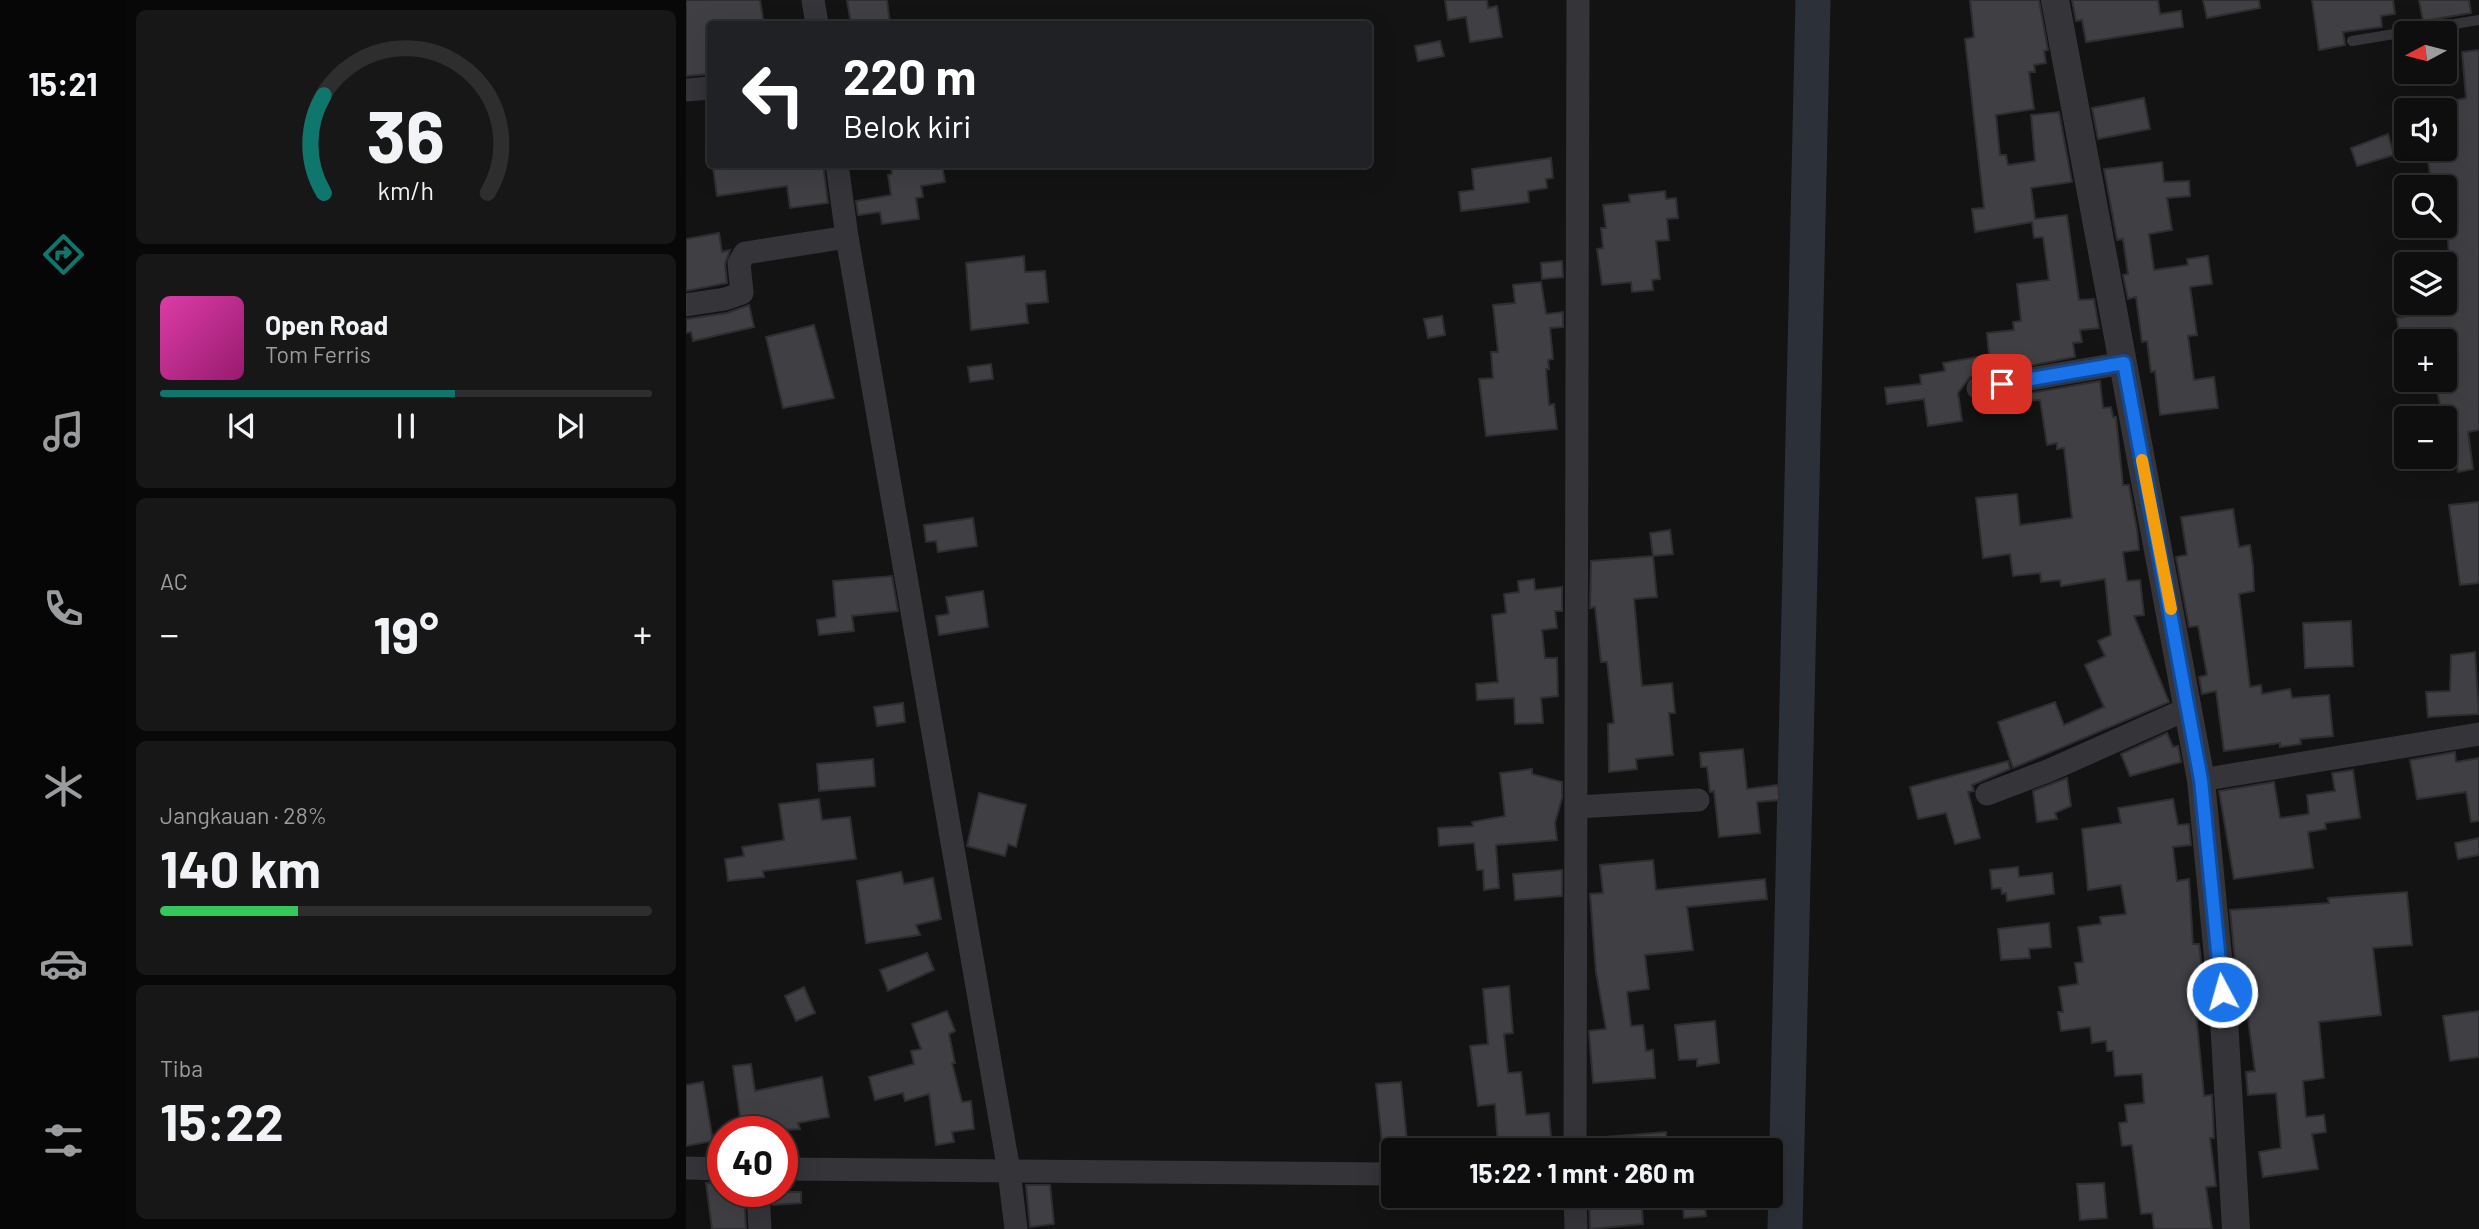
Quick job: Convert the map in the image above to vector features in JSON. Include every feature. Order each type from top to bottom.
[{"type":"street","points":[[813,0],[816,21]]},
{"type":"street","points":[[1574,1138],[1578,0]]},
{"type":"street","points":[[2055,0],[2201,780],[2224,1018],[2236,1229]]},
{"type":"street","points":[[686,90],[707,88]]},
{"type":"street","points":[[838,168],[847,237],[1009,1171],[1016,1229]]},
{"type":"street","points":[[686,305],[725,299],[742,293],[739,263],[745,253],[847,237]]},
{"type":"street","points":[[1978,388],[2124,363]]},
{"type":"street","points":[[1987,794],[2050,770],[2187,709]]},
{"type":"street","points":[[2201,780],[2479,734]]},
{"type":"street","points":[[1577,807],[1698,800]]},
{"type":"street","points":[[686,1168],[707,1168]]},
{"type":"street","points":[[798,1169],[1381,1174]]},
{"type":"street","points":[[759,1207],[760,1229]]},
{"type":"street","points":[[1575,1208],[1576,1229]]},
{"type":"lane","points":[[2352,41],[2479,20]]},
{"type":"building","points":[[686,0],[760,0],[764,21],[707,21],[707,74],[686,76]]},
{"type":"building","points":[[847,0],[887,0],[890,21],[850,21]]},
{"type":"building","points":[[1445,0],[1487,0],[1488,8],[1497,6],[1502,37],[1470,42],[1466,17],[1448,20]]},
{"type":"building","points":[[1970,0],[2039,0],[2048,50],[2044,51],[2046,63],[2034,65],[2035,72],[2029,72],[2034,109],[1996,115],[2000,155],[2006,155],[2008,165],[2035,161],[2031,115],[2059,112],[2072,182],[2031,188],[2035,219],[2067,215],[2079,300],[2094,299],[2099,328],[2080,330],[2082,342],[2073,343],[2075,357],[1970,377],[1958,393],[1962,421],[1928,426],[1924,399],[1887,404],[1885,388],[1921,384],[1920,375],[1945,371],[1943,363],[1989,355],[1987,333],[2014,330],[2013,322],[2021,321],[2017,284],[2049,280],[2043,237],[2034,238],[2032,222],[1975,232],[1972,209],[1984,208],[1965,39],[1974,37]]},
{"type":"building","points":[[2072,0],[2158,0],[2160,14],[2181,11],[2183,27],[2086,42],[2082,20],[2076,21]]},
{"type":"building","points":[[2203,0],[2259,0],[2260,8],[2207,18]]},
{"type":"building","points":[[2312,0],[2393,0],[2395,14],[2381,16],[2382,27],[2343,32],[2345,45],[2319,50]]},
{"type":"building","points":[[2419,0],[2469,0],[2471,13],[2423,21]]},
{"type":"building","points":[[1440,41],[1444,56],[1418,61],[1415,46]]},
{"type":"building","points":[[2479,50],[2479,430],[2468,432],[2473,469],[2458,472],[2457,406],[2440,406],[2437,392],[2457,392],[2457,329],[2398,329],[2397,318],[2404,315],[2457,315],[2457,252],[2449,252],[2448,238],[2457,238],[2457,175],[2430,175],[2428,161],[2457,161],[2457,100],[2466,98],[2462,52]]},
{"type":"building","points":[[2144,98],[2150,129],[2098,139],[2092,108]]},
{"type":"building","points":[[2388,134],[2394,155],[2357,166],[2351,148]]},
{"type":"building","points":[[1551,158],[1553,178],[1546,179],[1547,188],[1528,191],[1529,202],[1461,211],[1459,192],[1474,190],[1472,169]]},
{"type":"building","points":[[2162,162],[2164,182],[2189,181],[2190,196],[2167,198],[2172,230],[2149,234],[2154,270],[2188,265],[2187,259],[2208,256],[2212,284],[2190,287],[2197,335],[2188,336],[2194,380],[2214,377],[2218,408],[2160,415],[2155,371],[2151,372],[2147,341],[2142,342],[2136,297],[2128,299],[2123,275],[2128,274],[2123,239],[2117,240],[2104,169]]},
{"type":"building","points":[[713,168],[824,168],[828,203],[790,208],[787,186],[717,196]]},
{"type":"building","points":[[891,168],[943,168],[945,182],[921,186],[923,197],[916,198],[919,219],[882,224],[880,212],[858,215],[856,201],[891,195],[888,175],[892,174]]},
{"type":"building","points":[[1665,191],[1666,199],[1676,198],[1678,218],[1667,219],[1669,240],[1656,241],[1660,279],[1652,280],[1653,290],[1632,292],[1631,282],[1602,285],[1597,249],[1603,248],[1601,228],[1606,228],[1603,205],[1630,202],[1629,195]]},
{"type":"building","points":[[719,233],[722,252],[730,250],[725,264],[727,283],[686,291],[686,239]]},
{"type":"building","points":[[1024,256],[1025,272],[1045,271],[1048,302],[1026,304],[1028,323],[971,330],[966,263]]},
{"type":"building","points":[[1562,261],[1563,277],[1542,279],[1541,263]]},
{"type":"building","points":[[1541,282],[1546,314],[1563,312],[1563,327],[1550,328],[1553,359],[1548,360],[1549,369],[1546,369],[1549,405],[1554,404],[1557,429],[1486,436],[1479,379],[1493,378],[1491,352],[1498,352],[1493,305],[1515,303],[1513,285]]},
{"type":"building","points":[[749,305],[754,327],[693,341],[691,332],[686,333],[686,319],[727,313]]},
{"type":"building","points":[[1442,316],[1445,335],[1428,338],[1424,319]]},
{"type":"building","points":[[814,325],[834,398],[783,408],[766,337]]},
{"type":"building","points":[[991,364],[993,379],[970,382],[968,367]]},
{"type":"building","points":[[2100,381],[2103,408],[2111,407],[2113,417],[2116,417],[2123,485],[2129,485],[2137,530],[2139,550],[2123,552],[2127,581],[2140,580],[2144,615],[2134,616],[2169,702],[2013,768],[1998,722],[2055,702],[2064,725],[2104,707],[2085,665],[2105,656],[2098,641],[2111,635],[2105,579],[2061,586],[2060,580],[2041,582],[2040,573],[2013,576],[2010,554],[1983,558],[1976,498],[2017,494],[2020,525],[2072,518],[2064,448],[2057,449],[2057,443],[2047,445],[2040,400],[2026,401],[2025,394]]},
{"type":"building","points":[[2479,502],[2479,583],[2460,585],[2449,505]]},
{"type":"building","points":[[2233,509],[2239,547],[2250,545],[2253,567],[2254,591],[2239,594],[2250,687],[2261,685],[2262,694],[2290,689],[2292,698],[2329,695],[2333,736],[2300,739],[2301,744],[2280,747],[2280,743],[2224,751],[2216,691],[2202,694],[2199,677],[2207,675],[2198,626],[2189,627],[2176,557],[2187,555],[2181,517]]},
{"type":"building","points":[[973,518],[977,546],[938,552],[936,541],[926,542],[924,525]]},
{"type":"building","points":[[1670,530],[1673,554],[1653,556],[1650,533]]},
{"type":"building","points":[[1653,556],[1657,597],[1634,599],[1642,686],[1672,683],[1675,713],[1669,713],[1673,755],[1636,759],[1637,769],[1609,772],[1608,724],[1614,723],[1607,662],[1601,662],[1595,607],[1590,608],[1591,561]]},
{"type":"building","points":[[892,576],[898,611],[852,616],[854,631],[819,635],[817,620],[836,617],[833,581]]},
{"type":"building","points":[[1534,579],[1535,590],[1562,587],[1562,611],[1555,611],[1557,628],[1542,630],[1545,658],[1557,658],[1558,696],[1541,698],[1543,723],[1515,724],[1514,698],[1477,700],[1476,684],[1498,682],[1492,615],[1506,613],[1504,594],[1519,592],[1518,581]]},
{"type":"building","points":[[983,591],[988,627],[939,635],[936,616],[949,614],[946,597]]},
{"type":"building","points":[[2351,621],[2353,666],[2305,668],[2303,623]]},
{"type":"building","points":[[2475,652],[2479,714],[2428,717],[2426,692],[2450,691],[2451,655]]},
{"type":"building","points":[[903,703],[905,722],[877,726],[874,707]]},
{"type":"building","points":[[2167,733],[2173,747],[2178,746],[2181,762],[2130,776],[2121,754]]},
{"type":"building","points":[[1743,749],[1747,789],[1778,785],[1779,800],[1757,802],[1760,833],[1719,837],[1714,791],[1710,792],[1707,767],[1701,767],[1700,753]]},
{"type":"building","points":[[2455,752],[2456,762],[2479,758],[2479,821],[2471,822],[2466,792],[2417,799],[2410,760]]},
{"type":"building","points":[[873,759],[875,786],[819,791],[817,764]]},
{"type":"building","points":[[2008,761],[2010,769],[1972,785],[1974,791],[1968,792],[1980,838],[1955,844],[1946,813],[1918,819],[1910,787]]},
{"type":"building","points":[[1532,769],[1532,774],[1562,782],[1562,798],[1555,823],[1557,840],[1496,845],[1499,888],[1484,890],[1483,870],[1477,870],[1474,843],[1439,846],[1438,828],[1473,826],[1472,822],[1505,816],[1500,773]]},
{"type":"building","points":[[2353,770],[2360,818],[2325,823],[2326,829],[2308,832],[2313,868],[2234,879],[2219,791],[2274,782],[2280,818],[2309,814],[2307,795],[2335,791],[2332,773]]},
{"type":"building","points":[[2067,778],[2071,806],[2055,813],[2057,819],[2037,822],[2033,791]]},
{"type":"building","points":[[979,793],[1026,805],[1016,847],[1008,844],[1005,856],[967,846]]},
{"type":"building","points":[[819,799],[822,820],[850,817],[856,859],[763,871],[764,877],[728,881],[725,859],[744,856],[742,847],[784,840],[779,804]]},
{"type":"building","points":[[2173,799],[2178,825],[2189,824],[2191,845],[2173,847],[2177,881],[2189,879],[2193,944],[2199,944],[2203,977],[2198,978],[2201,1012],[2196,1012],[2204,1096],[2212,1095],[2214,1138],[2210,1138],[2216,1186],[2206,1187],[2212,1229],[2154,1229],[2152,1213],[2141,1214],[2132,1145],[2122,1146],[2119,1123],[2127,1122],[2125,1105],[2144,1103],[2142,1074],[2115,1076],[2113,1051],[2107,1051],[2106,1041],[2092,1043],[2090,1027],[2061,1031],[2058,1012],[2063,1012],[2059,987],[2078,984],[2075,963],[2083,962],[2078,927],[2101,924],[2100,917],[2126,914],[2121,885],[2088,890],[2082,829],[2121,823],[2118,808]]},
{"type":"building","points":[[2479,838],[2479,855],[2458,859],[2455,843]]},
{"type":"building","points":[[1653,860],[1656,890],[1765,879],[1767,899],[1687,907],[1693,950],[1645,955],[1649,989],[1627,992],[1631,1026],[1643,1025],[1646,1051],[1653,1050],[1655,1078],[1593,1083],[1589,1031],[1606,1029],[1596,972],[1590,894],[1603,893],[1600,865]]},
{"type":"building","points":[[2018,867],[2019,877],[2052,873],[2054,894],[2007,901],[2006,893],[2002,894],[2001,888],[1992,889],[1990,870]]},
{"type":"building","points":[[1562,870],[1562,896],[1515,900],[1513,874]]},
{"type":"building","points":[[901,872],[904,884],[933,878],[941,919],[916,925],[920,935],[866,943],[857,881]]},
{"type":"building","points":[[2407,892],[2412,945],[2373,948],[2381,1015],[2319,1022],[2324,1078],[2303,1081],[2306,1117],[2324,1115],[2326,1132],[2312,1134],[2318,1169],[2263,1177],[2259,1152],[2281,1148],[2276,1093],[2248,1095],[2246,1072],[2255,1071],[2246,1003],[2239,1004],[2230,910],[2329,903],[2328,898]]},
{"type":"building","points":[[2049,923],[2051,947],[2029,949],[2030,958],[2001,960],[1998,929]]},
{"type":"building","points":[[927,953],[934,970],[888,991],[880,970]]},
{"type":"building","points":[[1509,986],[1513,1033],[1504,1034],[1508,1073],[1521,1072],[1526,1115],[1549,1113],[1551,1138],[1497,1138],[1495,1104],[1478,1106],[1470,1046],[1488,1044],[1483,989]]},
{"type":"building","points":[[804,987],[815,1013],[796,1021],[785,996]]},
{"type":"building","points":[[947,1011],[955,1031],[949,1034],[955,1063],[952,1063],[962,1102],[971,1101],[974,1129],[952,1132],[954,1142],[936,1145],[929,1094],[905,1101],[903,1093],[875,1100],[869,1077],[914,1064],[911,1051],[921,1049],[912,1024]]},
{"type":"building","points":[[2479,1011],[2479,1057],[2450,1061],[2443,1016]]},
{"type":"building","points":[[1715,1021],[1719,1063],[1697,1066],[1697,1059],[1679,1060],[1675,1025]]},
{"type":"building","points":[[751,1064],[755,1091],[822,1077],[829,1117],[798,1123],[798,1116],[740,1116],[733,1066]]},
{"type":"building","points":[[703,1082],[709,1116],[707,1142],[686,1146],[686,1085]]},
{"type":"building","points":[[1401,1082],[1407,1138],[1381,1138],[1376,1084]]},
{"type":"building","points":[[1666,1132],[1666,1138],[1594,1138]]},
{"type":"building","points":[[2104,1183],[2107,1218],[2080,1220],[2077,1184]]},
{"type":"building","points":[[1026,1185],[1050,1185],[1054,1224],[1030,1227]]},
{"type":"building","points":[[798,1192],[801,1192],[801,1203],[798,1203]]},
{"type":"building","points":[[709,1207],[745,1207],[746,1229],[712,1229]]},
{"type":"building","points":[[1589,1208],[1642,1208],[1643,1224],[1590,1229]]},
{"type":"building","points":[[1683,1208],[1705,1208],[1706,1216],[1684,1218]]},
{"type":"waterway","points":[[1785,1229],[1813,0]]},
{"type":"slow traffic","points":[[2142,460],[2171,609]]},
{"type":"route","points":[[2002,384],[2124,363],[2201,780],[2222,992]]}]
